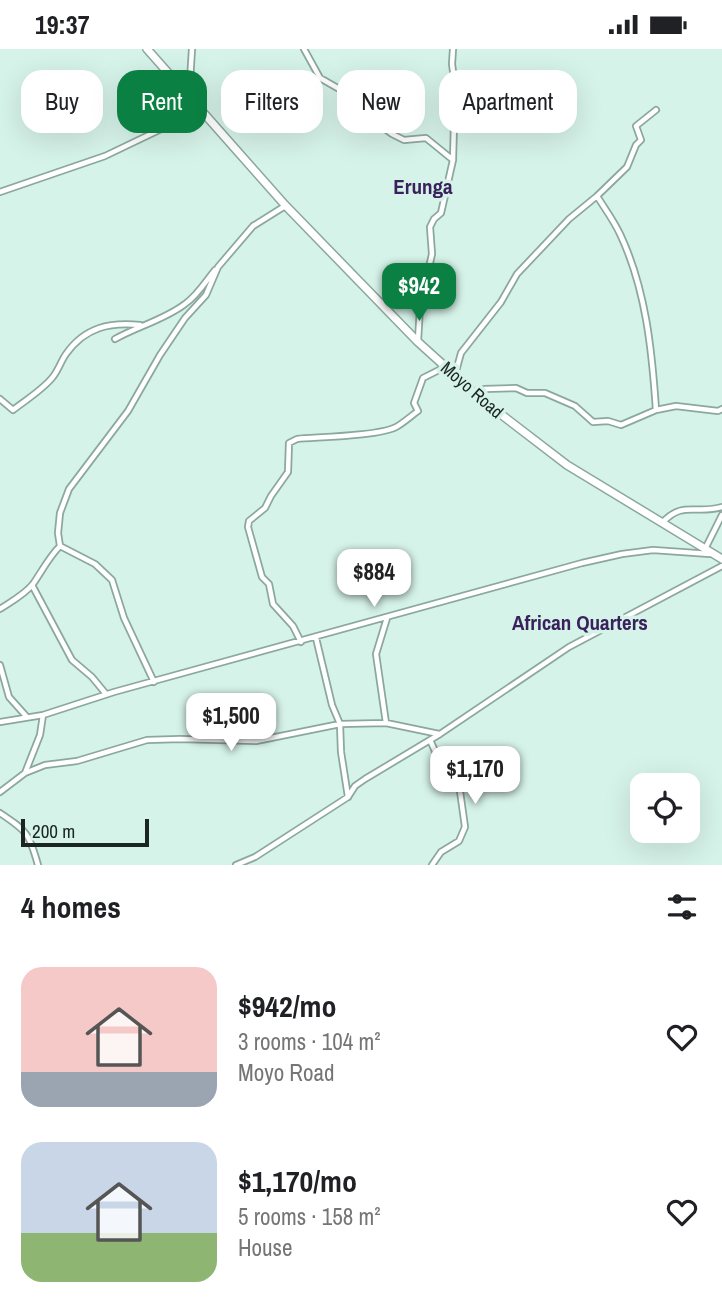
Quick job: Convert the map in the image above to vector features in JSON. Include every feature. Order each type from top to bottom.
[{"type":"main road","name":"Moyo Road","points":[[147,49],[165,70]]},
{"type":"main road","name":"Moyo Road","points":[[207,117],[285,205],[418,342],[481,400],[566,465],[722,559]]},
{"type":"street","points":[[191,70],[192,49]]},
{"type":"street","points":[[304,49],[320,78],[348,94],[361,111],[404,140],[426,138],[453,160]]},
{"type":"street","points":[[418,342],[420,307],[432,254],[430,227],[441,213],[453,160],[453,49]]},
{"type":"street","points":[[454,376],[461,353],[500,302],[517,274],[569,219],[597,197],[627,167],[636,145],[641,140],[636,126],[656,110]]},
{"type":"street","points":[[0,192],[97,159],[152,133]]},
{"type":"street","points":[[597,197],[620,233],[638,280],[653,356],[656,410]]},
{"type":"street","points":[[115,339],[140,325],[157,321],[187,303],[253,226],[285,205]]},
{"type":"street","points":[[154,682],[124,618],[112,580],[94,564],[61,546],[58,533],[60,513],[69,489],[128,411],[185,318],[206,296],[218,267]]},
{"type":"street","points":[[0,399],[13,410],[53,377],[69,350],[99,327],[118,323],[140,325]]},
{"type":"street","points":[[301,642],[293,626],[273,604],[269,584],[262,577],[248,527],[249,521],[265,508],[288,472],[289,443],[297,439],[366,434],[397,427],[418,411],[414,403],[423,378],[445,367]]},
{"type":"street","points":[[481,400],[484,389],[516,388],[527,393],[545,393],[575,406],[593,422],[608,421],[621,425],[656,410],[676,407],[718,411],[722,409]]},
{"type":"street","points":[[661,524],[672,512],[722,507]]},
{"type":"street","points":[[705,549],[722,515]]},
{"type":"street","points":[[0,609],[21,596],[32,585],[50,555],[61,546]]},
{"type":"street","points":[[0,722],[43,715],[106,695],[622,554],[653,550],[714,554]]},
{"type":"street","points":[[236,865],[255,857],[348,797],[355,786],[365,779],[440,734],[569,647],[722,566]]},
{"type":"street","points":[[32,585],[72,660],[92,677],[106,695]]},
{"type":"street","points":[[386,723],[376,654],[387,618]]},
{"type":"street","points":[[316,638],[330,698],[340,724],[348,797]]},
{"type":"street","points":[[0,665],[9,697],[27,717]]},
{"type":"street","points":[[24,773],[40,736],[43,715]]},
{"type":"street","points":[[0,792],[24,773],[45,765],[77,761],[147,740],[256,741],[340,724],[386,723],[440,734]]},
{"type":"street","points":[[430,740],[439,760],[459,784],[465,827],[460,841],[441,852],[432,865]]},
{"type":"street","points":[[0,813],[24,829],[31,839],[38,865]]},
{"type":"district","name":"Erunga","points":[[423,187]]},
{"type":"district","name":"African Quarters","points":[[580,623]]}]
